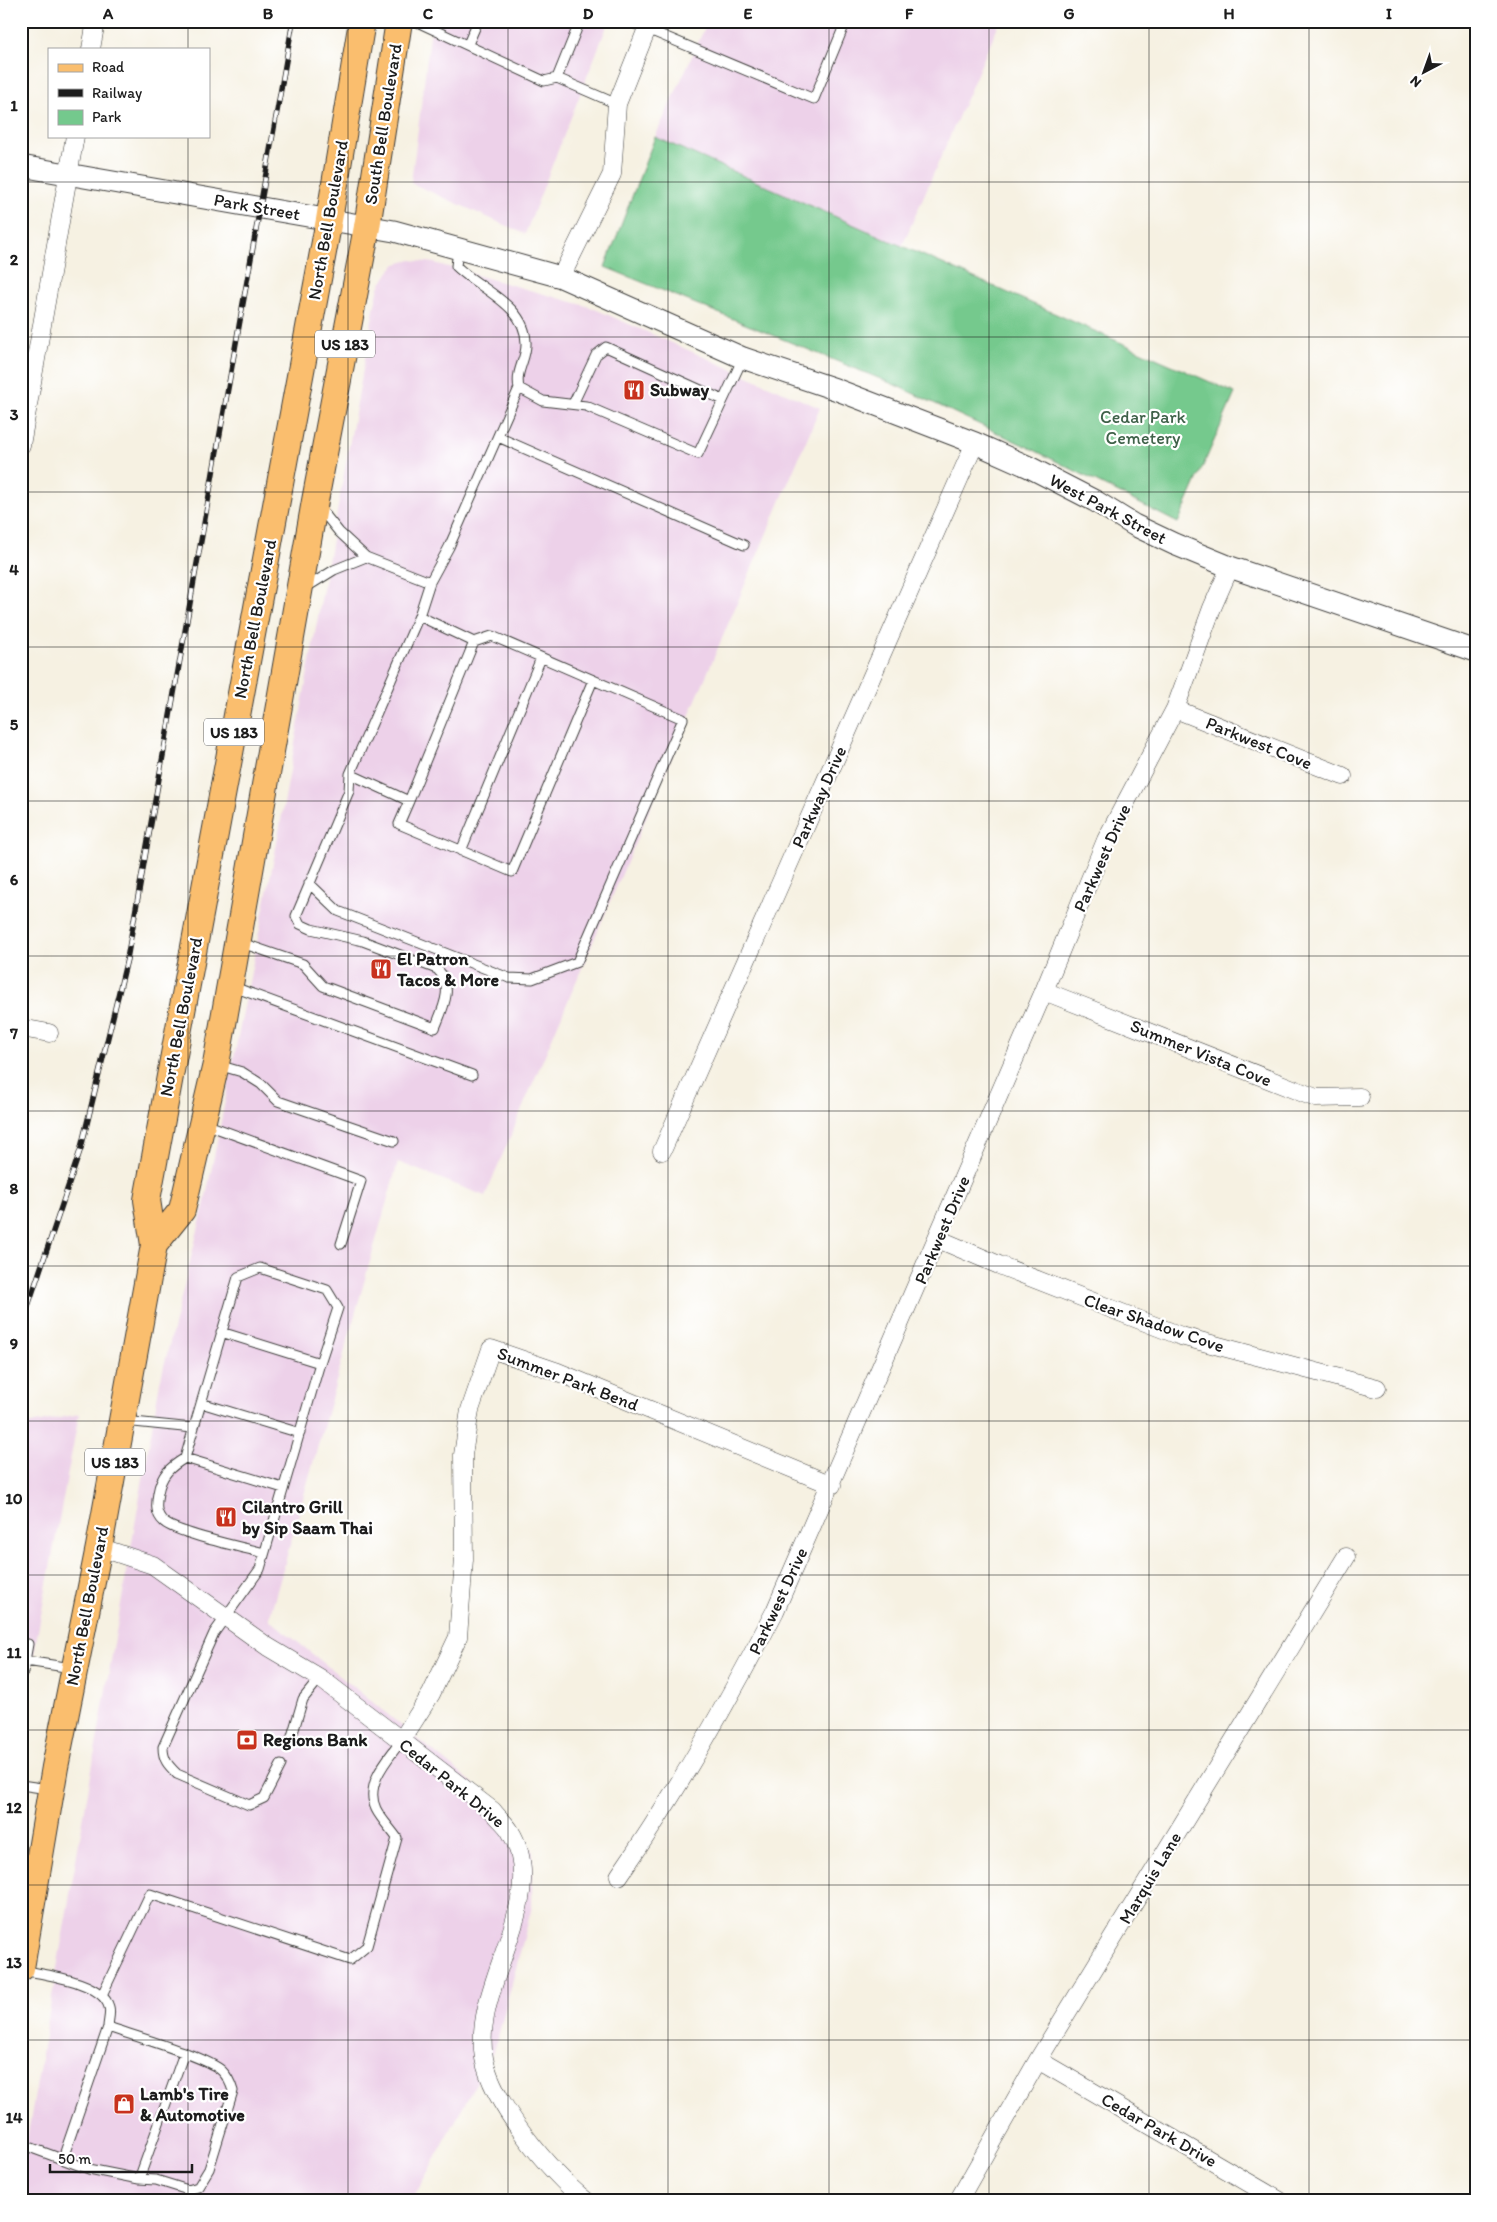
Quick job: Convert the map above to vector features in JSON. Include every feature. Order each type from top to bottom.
[{"type":"main road","name":"North Bell Boulevard","points":[[21,1969],[51,1790],[123,1421],[154,1245],[147,1200],[329,220],[362,21]]},
{"type":"main road","name":"South Bell Boulevard","points":[[367,227],[399,21]]},
{"type":"main road","name":"North Bell Boulevard","points":[[154,1245],[182,1210],[216,1064],[228,985],[315,501],[367,227]]},
{"type":"street","points":[[91,48],[96,21]]},
{"type":"street","points":[[561,277],[612,174],[617,104],[649,26]]},
{"type":"street","points":[[21,445],[75,138]]},
{"type":"street","name":"Park Street","points":[[21,166],[394,231],[561,277],[743,358]]},
{"type":"street","name":"West Park Street","points":[[743,358],[835,389],[1029,467],[1095,501],[1134,525],[1230,567],[1476,651]]},
{"type":"street","name":"Parkway Drive","points":[[662,1151],[975,444]]},
{"type":"street","name":"Parkwest Drive","points":[[619,1876],[647,1836],[739,1682],[775,1611],[832,1485],[938,1239],[1106,840],[1175,710],[1212,608],[1230,567]]},
{"type":"street","name":"Parkwest Cove","points":[[1175,710],[1343,776]]},
{"type":"street","name":"Summer Vista Cove","points":[[1044,991],[1316,1098],[1360,1097]]},
{"type":"street","points":[[21,1028],[49,1033]]},
{"type":"street","name":"Clear Shadow Cove","points":[[938,1239],[999,1266],[1181,1336],[1376,1388]]},
{"type":"street","name":"Summer Park Bend","points":[[401,1741],[431,1694],[458,1637],[464,1559],[463,1455],[470,1410],[491,1349],[558,1372],[832,1485]]},
{"type":"street","name":"Cedar Park Drive","points":[[99,1547],[153,1565],[225,1618],[268,1647],[320,1678],[492,1811],[510,1830],[520,1854],[522,1893],[488,1999],[483,2029],[484,2057],[492,2082],[513,2119],[542,2157],[586,2201]]},
{"type":"street","name":"Marquis Lane","points":[[958,2201],[1038,2060],[1346,1557]]},
{"type":"street","name":"Cedar Park Drive","points":[[1038,2060],[1280,2201]]},
{"type":"lane","points":[[415,21],[437,26],[468,44],[544,81],[557,78],[617,104]]},
{"type":"lane","points":[[468,44],[478,21]]},
{"type":"lane","points":[[557,78],[580,21]]},
{"type":"lane","points":[[628,21],[649,26],[814,99],[846,21]]},
{"type":"lane","points":[[237,942],[303,964],[323,986],[435,1028],[443,1007],[448,989],[444,976],[436,969],[363,941],[311,929],[300,924],[296,916],[349,791],[350,774],[419,616],[430,582],[519,388],[517,378],[527,344],[524,328],[515,313],[456,266],[458,250]]},
{"type":"lane","points":[[573,404],[596,355],[606,347],[723,400]]},
{"type":"lane","points":[[519,388],[543,401],[586,406],[698,454],[743,358]]},
{"type":"lane","points":[[498,436],[744,545]]},
{"type":"lane","points":[[315,501],[341,534],[366,557],[430,582]]},
{"type":"lane","points":[[299,592],[334,570],[366,557]]},
{"type":"lane","points":[[309,883],[338,911],[509,978],[532,979],[577,962],[683,719],[492,636],[474,642],[419,616]]},
{"type":"lane","points":[[474,642],[398,824],[512,872],[593,680]]},
{"type":"lane","points":[[461,851],[541,658]]},
{"type":"lane","points":[[350,774],[409,801]]},
{"type":"lane","points":[[228,985],[472,1076]]},
{"type":"lane","points":[[216,1064],[242,1072],[261,1084],[278,1101],[394,1141]]},
{"type":"lane","points":[[203,1123],[361,1181],[341,1244]]},
{"type":"lane","points":[[185,1458],[238,1277],[260,1268],[327,1290],[338,1308],[260,1569],[214,1633],[163,1747],[163,1757],[168,1766],[177,1774],[249,1805],[264,1798],[281,1765]]},
{"type":"lane","points":[[221,1332],[320,1363]]},
{"type":"lane","points":[[201,1403],[300,1432]]},
{"type":"lane","points":[[123,1421],[193,1428]]},
{"type":"lane","points":[[264,1553],[181,1530],[165,1523],[157,1514],[160,1482],[170,1466],[185,1458],[283,1488]]},
{"type":"lane","points":[[21,1644],[28,1644],[24,1672],[21,1671]]},
{"type":"lane","points":[[26,1661],[74,1669]]},
{"type":"lane","points":[[290,1744],[294,1722],[302,1698],[320,1678]]},
{"type":"lane","points":[[102,1995],[150,1894],[350,1960],[367,1946],[397,1838],[375,1808],[373,1791],[376,1776],[401,1741]]},
{"type":"lane","points":[[21,1785],[51,1790]]},
{"type":"lane","points":[[21,1969],[82,1983],[102,1995],[109,2008],[108,2027],[63,2158]]},
{"type":"lane","points":[[21,2144],[89,2169],[139,2179],[156,2180],[188,2190],[198,2187],[209,2169],[233,2091],[230,2082],[222,2070],[206,2061],[108,2027]]},
{"type":"lane","points":[[139,2179],[184,2053]]},
{"type":"shaded area","points":[[432,21],[609,21],[525,234],[411,183]]},
{"type":"shaded area","points":[[708,21],[1000,21],[902,246],[655,137]]},
{"type":"shaded area","points":[[411,260],[434,263],[590,307],[820,408],[485,1196],[398,1162],[269,1619],[500,1805],[533,1852],[532,1907],[495,2048],[412,2201],[21,2201],[21,2173],[160,1382],[204,1206],[275,853],[374,309],[379,287],[388,273],[396,264]]},
{"type":"shaded area","points":[[79,1414],[21,1721],[21,1426]]},
{"type":"green space","name":"Cedar Park Cemetery","points":[[655,137],[1235,393],[1178,523],[1034,450],[893,384],[605,267]]},
{"type":"railway","points":[[21,1327],[81,1148],[127,959],[293,21]]},
{"type":"place","name":"Subway","points":[[634,390]]},
{"type":"place","name":"El Patron Tacos & More","points":[[381,969]]},
{"type":"place","name":"Cilantro Grill by Sip Saam Thai","points":[[226,1517]]},
{"type":"place","name":"Regions Bank","points":[[247,1740]]},
{"type":"place","name":"Lamb's Tire & Automotive","points":[[124,2104]]}]
